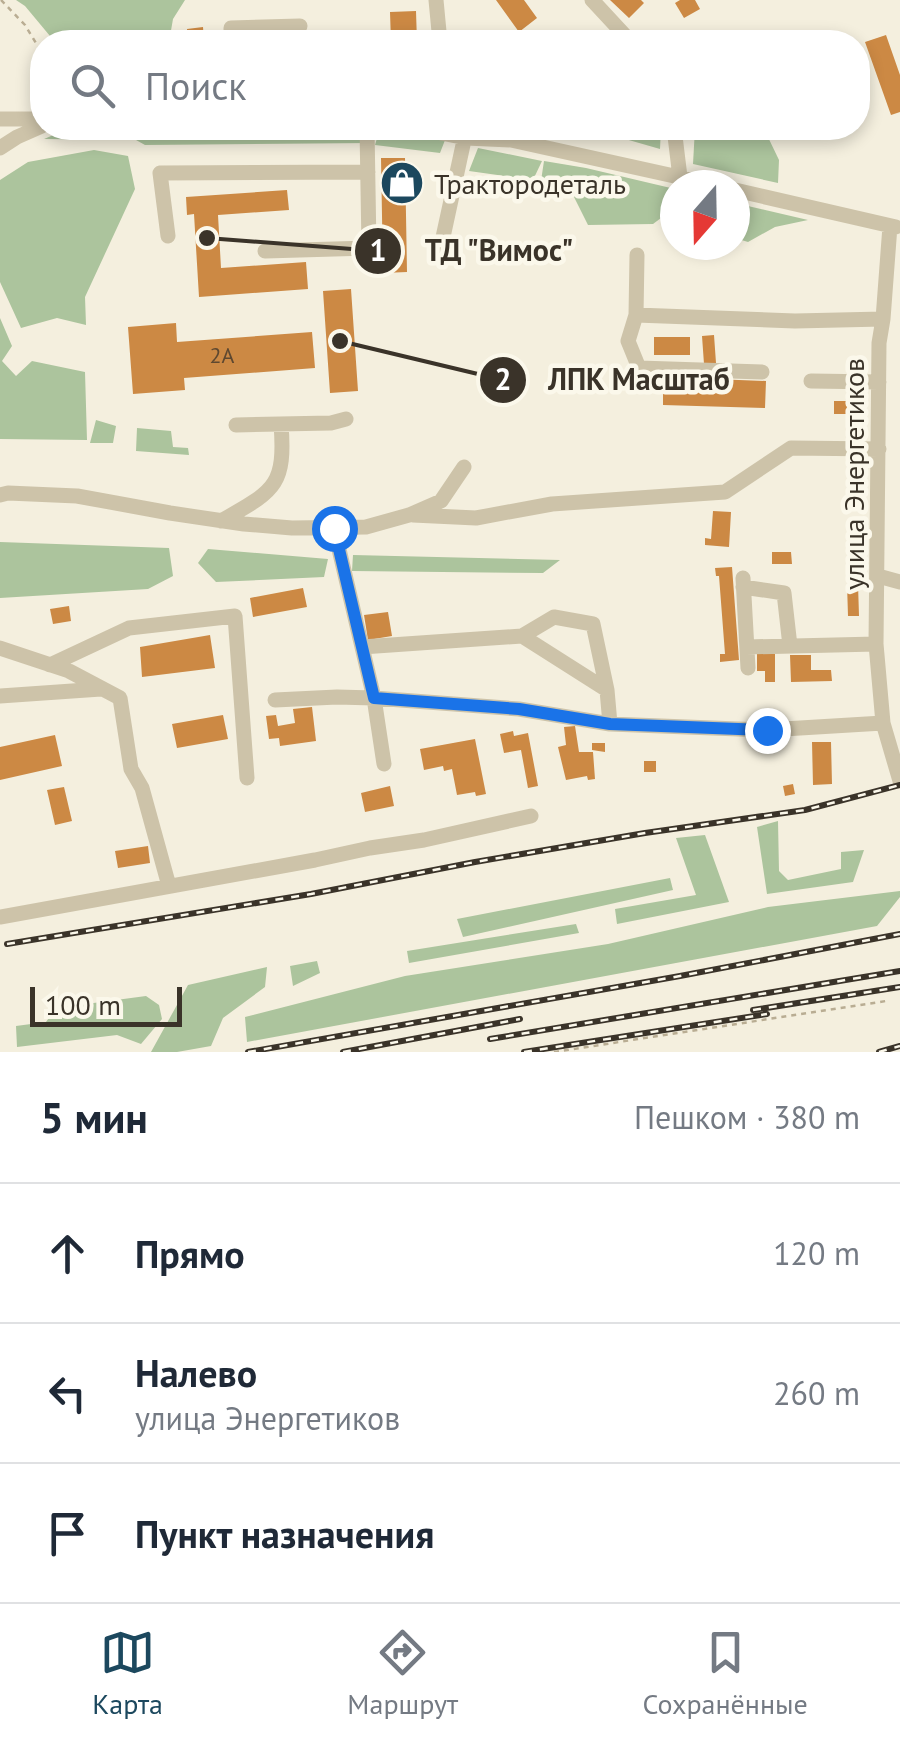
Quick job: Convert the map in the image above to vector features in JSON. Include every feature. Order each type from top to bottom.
[{"type":"street","points":[[436,0],[439,30]]},
{"type":"street","points":[[592,0],[621,30]]},
{"type":"street","points":[[231,30],[300,26]]},
{"type":"street","points":[[0,119],[30,121]]},
{"type":"street","points":[[0,148],[30,129]]},
{"type":"street","points":[[264,251],[369,248],[367,140]]},
{"type":"street","points":[[440,251],[464,140]]},
{"type":"street","points":[[511,140],[660,173]]},
{"type":"street","points":[[675,140],[679,170]]},
{"type":"street","points":[[168,236],[160,173],[368,172]]},
{"type":"street","points":[[750,193],[895,227]]},
{"type":"street","name":"улица Энергетиков","points":[[895,227],[879,343],[876,644],[882,723],[900,781]]},
{"type":"street","points":[[636,256],[636,315],[628,341],[639,368],[762,372]]},
{"type":"street","points":[[636,315],[794,321],[883,319]]},
{"type":"street","points":[[811,381],[879,382]]},
{"type":"street","points":[[236,426],[346,420]]},
{"type":"street","points":[[220,520],[254,502],[278,481],[284,454],[282,424]]},
{"type":"street","points":[[409,515],[476,518],[552,504],[725,492],[791,448],[878,449]]},
{"type":"street","points":[[0,494],[76,496],[292,528],[366,527],[441,501],[464,467]]},
{"type":"street","points":[[334,528],[374,698],[384,764]]},
{"type":"street","points":[[878,576],[900,582]]},
{"type":"street","points":[[748,668],[743,582],[784,592],[790,646]]},
{"type":"street","points":[[50,665],[129,628],[235,616],[247,778]]},
{"type":"street","points":[[362,648],[522,636],[554,616],[593,624],[610,724]]},
{"type":"street","points":[[522,636],[606,690]]},
{"type":"street","points":[[746,647],[876,644]]},
{"type":"street","points":[[0,648],[69,671],[120,698],[131,769],[142,788],[169,886]]},
{"type":"street","points":[[0,696],[103,689]]},
{"type":"street","points":[[275,700],[374,698],[519,709],[610,724],[767,730],[882,723]]},
{"type":"street","points":[[881,704],[900,704]]},
{"type":"street","points":[[0,917],[424,840],[531,816]]},
{"type":"path","points":[[0,0],[30,33]]},
{"type":"path","points":[[554,1052],[886,1001]]},
{"type":"green space","points":[[16,0],[185,0],[171,30],[45,30]]},
{"type":"green space","points":[[136,140],[370,143],[145,145]]},
{"type":"green space","points":[[376,140],[445,140],[440,153],[375,145]]},
{"type":"green space","points":[[629,140],[660,140],[660,149]]},
{"type":"green space","points":[[694,140],[769,140],[779,160],[778,183],[750,177],[750,170],[720,170],[693,164]]},
{"type":"green space","points":[[478,148],[542,161],[533,180],[469,171]]},
{"type":"green space","points":[[94,150],[128,156],[135,189],[85,297],[86,325],[57,318],[21,328],[0,282],[0,180],[28,162]]},
{"type":"green space","points":[[544,161],[586,168],[660,185],[660,219],[653,224],[588,225],[574,197],[539,194]]},
{"type":"green space","points":[[750,206],[808,220],[775,227],[750,241]]},
{"type":"green space","points":[[0,318],[12,346],[2,361],[16,376],[32,361],[85,372],[87,440],[0,439]]},
{"type":"green space","points":[[96,420],[116,426],[113,443],[90,443]]},
{"type":"green space","points":[[137,428],[171,431],[173,447],[188,448],[189,455],[136,451]]},
{"type":"green space","points":[[0,542],[169,548],[173,576],[148,589],[0,598]]},
{"type":"green space","points":[[208,549],[328,559],[324,577],[216,582],[198,563]]},
{"type":"green space","points":[[353,555],[560,560],[543,573],[352,571]]},
{"type":"green space","points":[[778,821],[779,871],[788,880],[841,869],[841,852],[864,850],[853,882],[767,894],[757,827]]},
{"type":"green space","points":[[705,835],[729,902],[617,924],[615,909],[696,895],[676,838]]},
{"type":"green space","points":[[670,878],[673,890],[463,937],[457,919]]},
{"type":"green space","points":[[900,891],[900,897],[877,926],[247,1042],[245,1017],[405,976],[608,944],[768,907]]},
{"type":"green space","points":[[576,924],[579,933],[409,963],[407,951]]},
{"type":"green space","points":[[317,961],[320,973],[293,986],[290,966]]},
{"type":"green space","points":[[267,967],[265,987],[223,1018],[211,1046],[151,1052],[188,985]]},
{"type":"green space","points":[[146,996],[159,1005],[162,1019],[141,1044],[117,1035],[17,1047],[16,1026],[46,1022],[56,1008]]},
{"type":"building","points":[[496,0],[524,0],[537,18],[518,30]]},
{"type":"building","points":[[610,0],[641,0],[644,3],[629,18]]},
{"type":"building","points":[[695,0],[700,9],[684,18],[675,3]]},
{"type":"building","points":[[416,11],[417,30],[391,30],[390,12]]},
{"type":"building","points":[[886,35],[900,75],[900,112],[891,115],[870,56],[870,40]]},
{"type":"building","points":[[381,158],[405,158],[407,272],[383,273]]},
{"type":"building","points":[[287,190],[289,210],[218,215],[221,268],[306,262],[308,289],[199,297],[194,214],[187,215],[186,197]]},
{"type":"building","points":[[351,289],[358,391],[330,393],[323,291]]},
{"type":"building","points":[[176,323],[177,342],[312,332],[315,368],[184,378],[185,390],[133,394],[128,327]]},
{"type":"building","points":[[714,335],[716,363],[704,364],[702,336]]},
{"type":"building","points":[[654,337],[690,337],[690,355],[654,355]]},
{"type":"building","points":[[663,377],[766,381],[765,408],[663,405]]},
{"type":"building","points":[[834,401],[847,401],[847,414],[834,414]]},
{"type":"building","points":[[713,511],[731,512],[729,547],[705,545],[705,538],[711,539]]},
{"type":"building","points":[[849,530],[860,530],[859,553],[848,552]]},
{"type":"building","points":[[772,552],[791,552],[792,564],[772,564]]},
{"type":"building","points":[[732,567],[739,660],[720,662],[720,654],[725,654],[719,576],[715,568]]},
{"type":"building","points":[[847,584],[858,584],[859,616],[848,616]]},
{"type":"building","points":[[303,588],[307,607],[253,617],[250,598]]},
{"type":"building","points":[[69,606],[71,621],[53,624],[50,609]]},
{"type":"building","points":[[388,612],[392,636],[368,640],[364,615]]},
{"type":"building","points":[[210,635],[215,668],[142,677],[140,647]]},
{"type":"building","points":[[757,654],[775,654],[775,682],[765,682],[765,671],[757,671]]},
{"type":"building","points":[[790,655],[811,655],[811,670],[831,670],[832,681],[791,682]]},
{"type":"building","points":[[312,707],[316,741],[280,746],[279,738],[269,739],[266,716],[276,715],[278,726],[295,723],[293,709]]},
{"type":"building","points":[[223,715],[228,739],[177,748],[172,724]]},
{"type":"building","points":[[575,726],[579,752],[593,752],[595,779],[588,780],[587,776],[566,780],[558,747],[566,745],[564,727]]},
{"type":"building","points":[[513,731],[514,736],[528,733],[538,786],[528,788],[521,750],[504,753],[500,734]]},
{"type":"building","points":[[55,735],[62,766],[0,780],[0,747]]},
{"type":"building","points":[[475,739],[486,794],[457,795],[452,769],[444,771],[443,766],[424,770],[420,749]]},
{"type":"building","points":[[812,742],[831,742],[832,784],[813,785]]},
{"type":"building","points":[[592,743],[605,743],[605,752],[592,750]]},
{"type":"building","points":[[644,761],[656,761],[656,772],[644,772]]},
{"type":"building","points":[[793,784],[795,794],[785,796],[783,786]]},
{"type":"building","points":[[390,786],[394,806],[365,812],[361,793]]},
{"type":"building","points":[[64,787],[72,821],[55,825],[47,790]]},
{"type":"building","points":[[148,846],[150,863],[118,868],[115,851]]},
{"type":"railway","points":[[7,944],[645,833],[805,810],[900,785]]},
{"type":"railway","points":[[248,1052],[900,934]]},
{"type":"railway","points":[[490,1039],[900,971]]},
{"type":"railway","points":[[753,1010],[900,987]]},
{"type":"railway","points":[[524,1052],[767,1014]]},
{"type":"railway","points":[[343,1052],[520,1019]]},
{"type":"railway","points":[[879,1052],[900,1046]]},
{"type":"place","name":"Трактородеталь","points":[[402,183]]},
{"type":"place","name":"ТД \"Вимос\"","points":[[207,238]]},
{"type":"place","name":"ЛПК Масштаб","points":[[340,341]]},
{"type":"route","points":[[334,528],[374,698],[519,709],[610,724],[767,730]]}]
